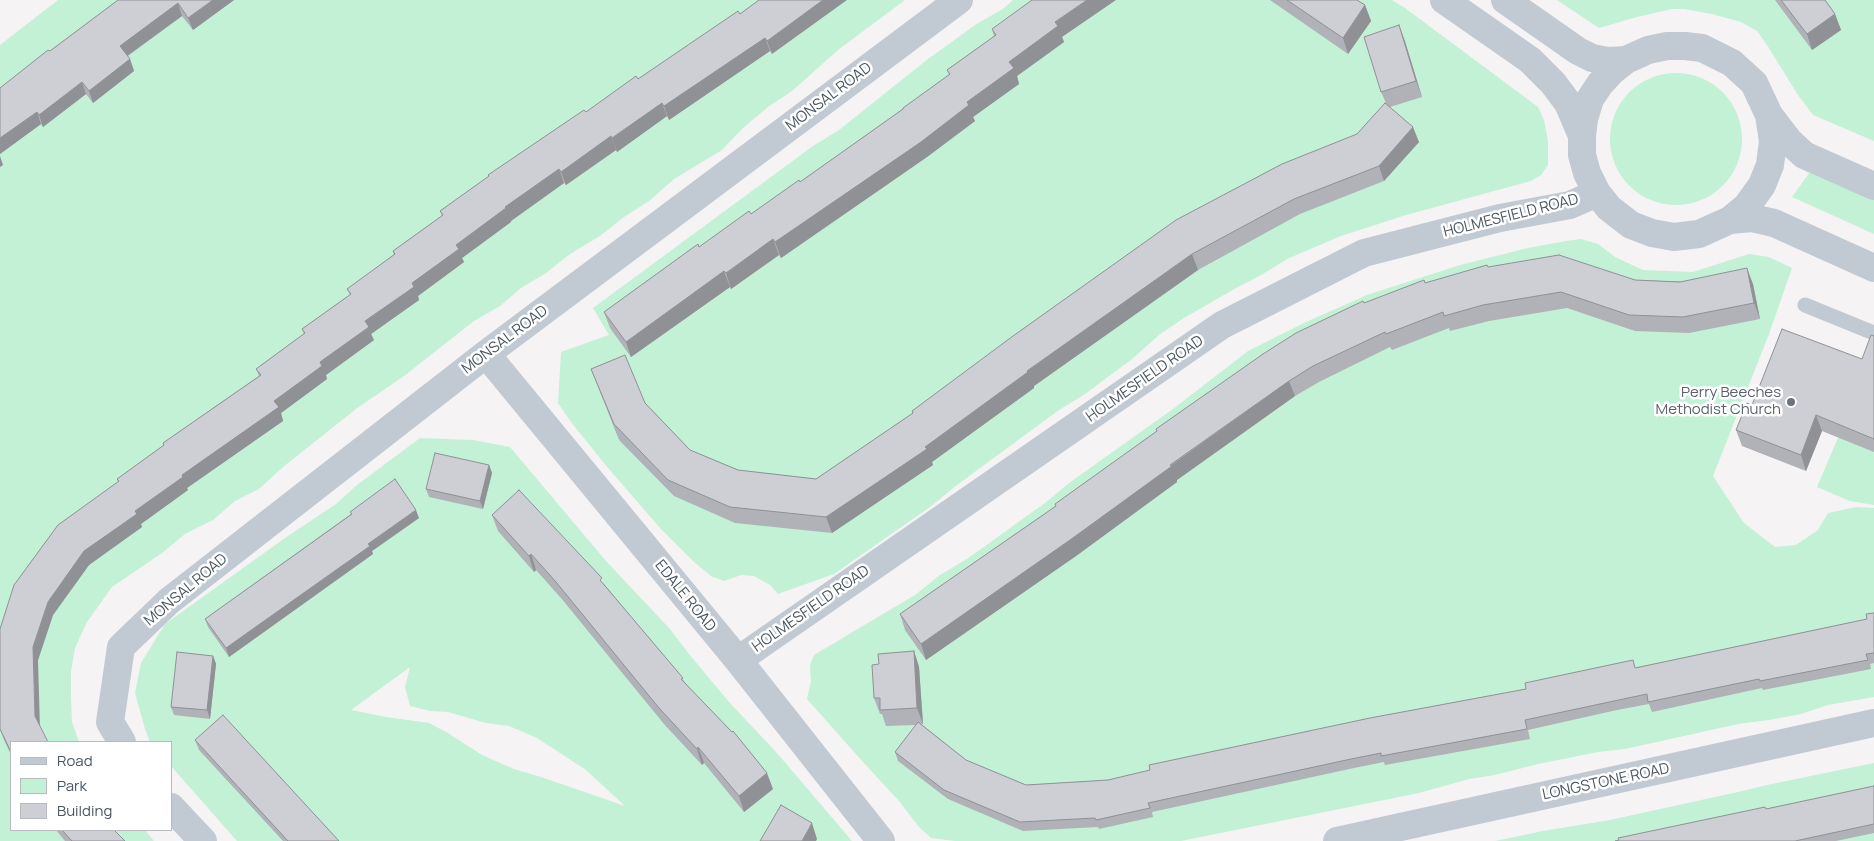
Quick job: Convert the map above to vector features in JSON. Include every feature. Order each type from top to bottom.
[{"type":"street","name":"MONSAL ROAD","points":[[116,732],[121,647],[169,601],[486,354],[959,0]]},
{"type":"street","points":[[1444,0],[1530,60],[1568,103],[1582,136]]},
{"type":"street","points":[[1505,0],[1578,51],[1592,58],[1608,61],[1626,60]]},
{"type":"street","points":[[1769,115],[1773,141],[1770,164],[1762,185],[1747,206],[1730,220],[1699,234],[1674,236],[1652,233],[1631,225],[1609,208],[1597,193],[1587,173],[1582,155],[1584,119],[1590,100],[1600,84],[1612,71],[1626,60],[1648,50],[1667,46],[1685,46],[1702,48],[1732,63],[1754,83],[1769,115],[1789,141],[1804,155],[1874,186]]},
{"type":"street","name":"HOLMESFIELD ROAD","points":[[738,660],[1222,325],[1364,253],[1500,218],[1570,205],[1597,193]]},
{"type":"street","points":[[1730,220],[1752,218],[1774,223],[1874,268]]},
{"type":"street","name":"EDALE ROAD","points":[[486,354],[738,660],[881,841]]},
{"type":"street","name":"LONGSTONE ROAD","points":[[1337,841],[1874,723]]},
{"type":"street","points":[[172,808],[203,841]]},
{"type":"lane","points":[[1805,305],[1874,334]]},
{"type":"green space","points":[[58,0],[905,0],[838,50],[792,91],[768,107],[743,128],[722,150],[674,179],[649,201],[624,217],[600,236],[521,288],[500,306],[474,321],[404,376],[356,409],[283,467],[259,489],[235,501],[213,520],[185,534],[162,553],[112,587],[87,622],[75,648],[71,671],[71,697],[72,722],[79,741],[10,741],[10,831],[146,831],[154,841],[0,841],[0,45]]},
{"type":"green space","points":[[1013,0],[1392,0],[1538,107],[1544,120],[1548,141],[1548,165],[1541,175],[1531,181],[1406,215],[1341,236],[1287,259],[1236,288],[1159,335],[1132,359],[1085,394],[1059,410],[930,507],[834,574],[778,594],[770,585],[754,576],[741,575],[724,581],[711,576],[660,528],[603,462],[558,403],[561,352],[609,335],[593,308],[813,146],[839,130],[928,59],[978,23],[1003,9]]},
{"type":"green space","points":[[1557,0],[1874,0],[1874,141],[1813,115],[1757,31],[1741,22],[1712,14],[1672,9],[1599,28]]},
{"type":"green space","points":[[1676,73],[1689,74],[1701,78],[1723,92],[1737,114],[1741,126],[1741,152],[1737,164],[1723,186],[1701,200],[1689,204],[1676,205],[1663,204],[1651,200],[1629,186],[1615,164],[1611,152],[1610,139],[1611,126],[1615,114],[1629,92],[1651,78],[1663,74]]},
{"type":"green space","points":[[1812,169],[1874,196],[1874,234],[1792,197]]},
{"type":"green space","points":[[1581,239],[1598,244],[1615,257],[1643,270],[1693,272],[1749,254],[1769,257],[1792,268],[1769,334],[1713,476],[1744,523],[1775,547],[1796,545],[1818,530],[1828,513],[1856,507],[1874,508],[1874,697],[1828,705],[1801,714],[1738,724],[1625,749],[1598,752],[1538,764],[1495,775],[1469,779],[1419,793],[1181,841],[955,841],[931,838],[919,827],[899,801],[807,699],[811,681],[810,665],[814,655],[915,595],[940,575],[967,559],[1173,409],[1248,351],[1306,322],[1367,295],[1460,265],[1528,248]]},
{"type":"green space","points":[[1874,353],[1874,505],[1850,501],[1817,487]]},
{"type":"green space","points":[[420,438],[473,440],[510,447],[606,561],[670,629],[729,702],[777,753],[852,841],[237,841],[172,767],[172,741],[150,741],[135,693],[141,663],[165,624],[336,504],[357,485]],"holes":[[[410,667],[405,687],[410,706],[430,711],[448,712],[486,723],[509,726],[537,738],[586,770],[625,806],[514,769],[482,755],[429,723],[351,710]]]},
{"type":"green space","points":[[1874,763],[1874,841],[1495,841],[1610,820]]},
{"type":"building","points":[[118,0],[213,0],[188,18],[178,3],[120,46],[130,59],[89,91],[82,82],[39,115],[37,112],[0,138],[0,88],[48,50],[50,51]]},
{"type":"building","points":[[759,0],[823,0],[767,41],[765,38],[664,106],[662,103],[612,138],[611,136],[561,172],[559,169],[505,207],[456,245],[459,249],[412,283],[414,287],[365,321],[369,327],[320,362],[322,366],[274,401],[279,407],[182,475],[183,477],[135,511],[137,514],[84,551],[48,602],[33,647],[35,716],[48,741],[10,741],[10,750],[0,729],[0,629],[14,585],[58,525],[119,481],[117,479],[164,445],[163,443],[261,375],[256,369],[305,333],[302,329],[351,294],[347,289],[395,254],[393,251],[443,215],[440,211],[488,175],[584,110],[586,112],[636,76],[638,79],[738,11],[740,14]]},
{"type":"building","points":[[1032,0],[1087,0],[1055,22],[1058,26],[1009,62],[1014,68],[967,102],[969,105],[921,142],[775,242],[773,239],[726,273],[724,271],[626,342],[604,312],[698,244],[699,247],[749,211],[751,214],[799,180],[800,182],[903,109],[950,74],[947,70],[996,35],[992,29]]},
{"type":"building","points":[[1287,0],[1357,0],[1365,5],[1343,38]]},
{"type":"building","points":[[1781,0],[1825,0],[1835,14],[1807,34]]},
{"type":"building","points":[[1399,25],[1416,81],[1381,92],[1364,37]]},
{"type":"building","points":[[1385,103],[1413,127],[1379,166],[1294,199],[1192,254],[1027,371],[925,447],[927,449],[826,517],[730,507],[668,480],[614,424],[591,369],[625,355],[645,403],[690,450],[738,470],[816,479],[913,413],[912,411],[1013,336],[1176,220],[1282,164],[1357,134]]},
{"type":"building","points":[[1559,255],[1635,280],[1680,282],[1747,268],[1754,303],[1683,317],[1629,315],[1561,292],[1483,305],[1444,316],[1443,312],[1386,334],[1385,332],[1313,366],[1289,381],[1170,465],[1172,466],[1070,540],[921,644],[900,614],[1056,506],[1055,504],[1157,431],[1156,429],[1296,333],[1363,301],[1364,303],[1424,280],[1425,283],[1487,265],[1488,267]]},
{"type":"building","points":[[1782,329],[1862,359],[1871,335],[1874,336],[1874,439],[1816,415],[1801,455],[1736,430],[1747,403],[1752,405]]},
{"type":"building","points":[[435,453],[489,465],[480,501],[426,489]]},
{"type":"building","points":[[395,479],[416,510],[368,544],[370,546],[226,648],[205,619],[352,514],[350,512]]},
{"type":"building","points":[[519,490],[602,578],[600,580],[683,678],[681,679],[733,731],[767,773],[739,796],[698,747],[697,749],[659,708],[556,582],[531,554],[529,556],[492,515]]},
{"type":"building","points":[[1874,613],[1874,653],[1866,654],[1868,660],[1760,681],[1759,679],[1648,702],[1647,694],[1525,720],[1527,729],[1381,756],[1381,753],[1351,759],[1148,803],[1150,808],[1096,820],[1095,818],[1020,822],[944,790],[895,752],[918,722],[966,760],[1026,785],[1108,780],[1150,770],[1149,765],[1370,718],[1526,689],[1525,683],[1633,660],[1635,668],[1867,619],[1866,614]]},
{"type":"building","points":[[914,651],[917,708],[880,710],[880,698],[874,698],[872,665],[879,664],[878,654]]},
{"type":"building","points":[[177,652],[213,656],[207,710],[171,707]]},
{"type":"building","points":[[223,715],[339,841],[288,841],[195,740]]},
{"type":"building","points":[[1874,786],[1874,824],[1795,841],[1615,841],[1619,840],[1618,838]]},
{"type":"building","points":[[781,805],[812,823],[802,841],[760,841]]},
{"type":"building","points":[[63,831],[115,831],[125,841],[72,841]]},
{"type":"place","name":"Perry Beeches Methodist Church","points":[[1791,402]]}]
